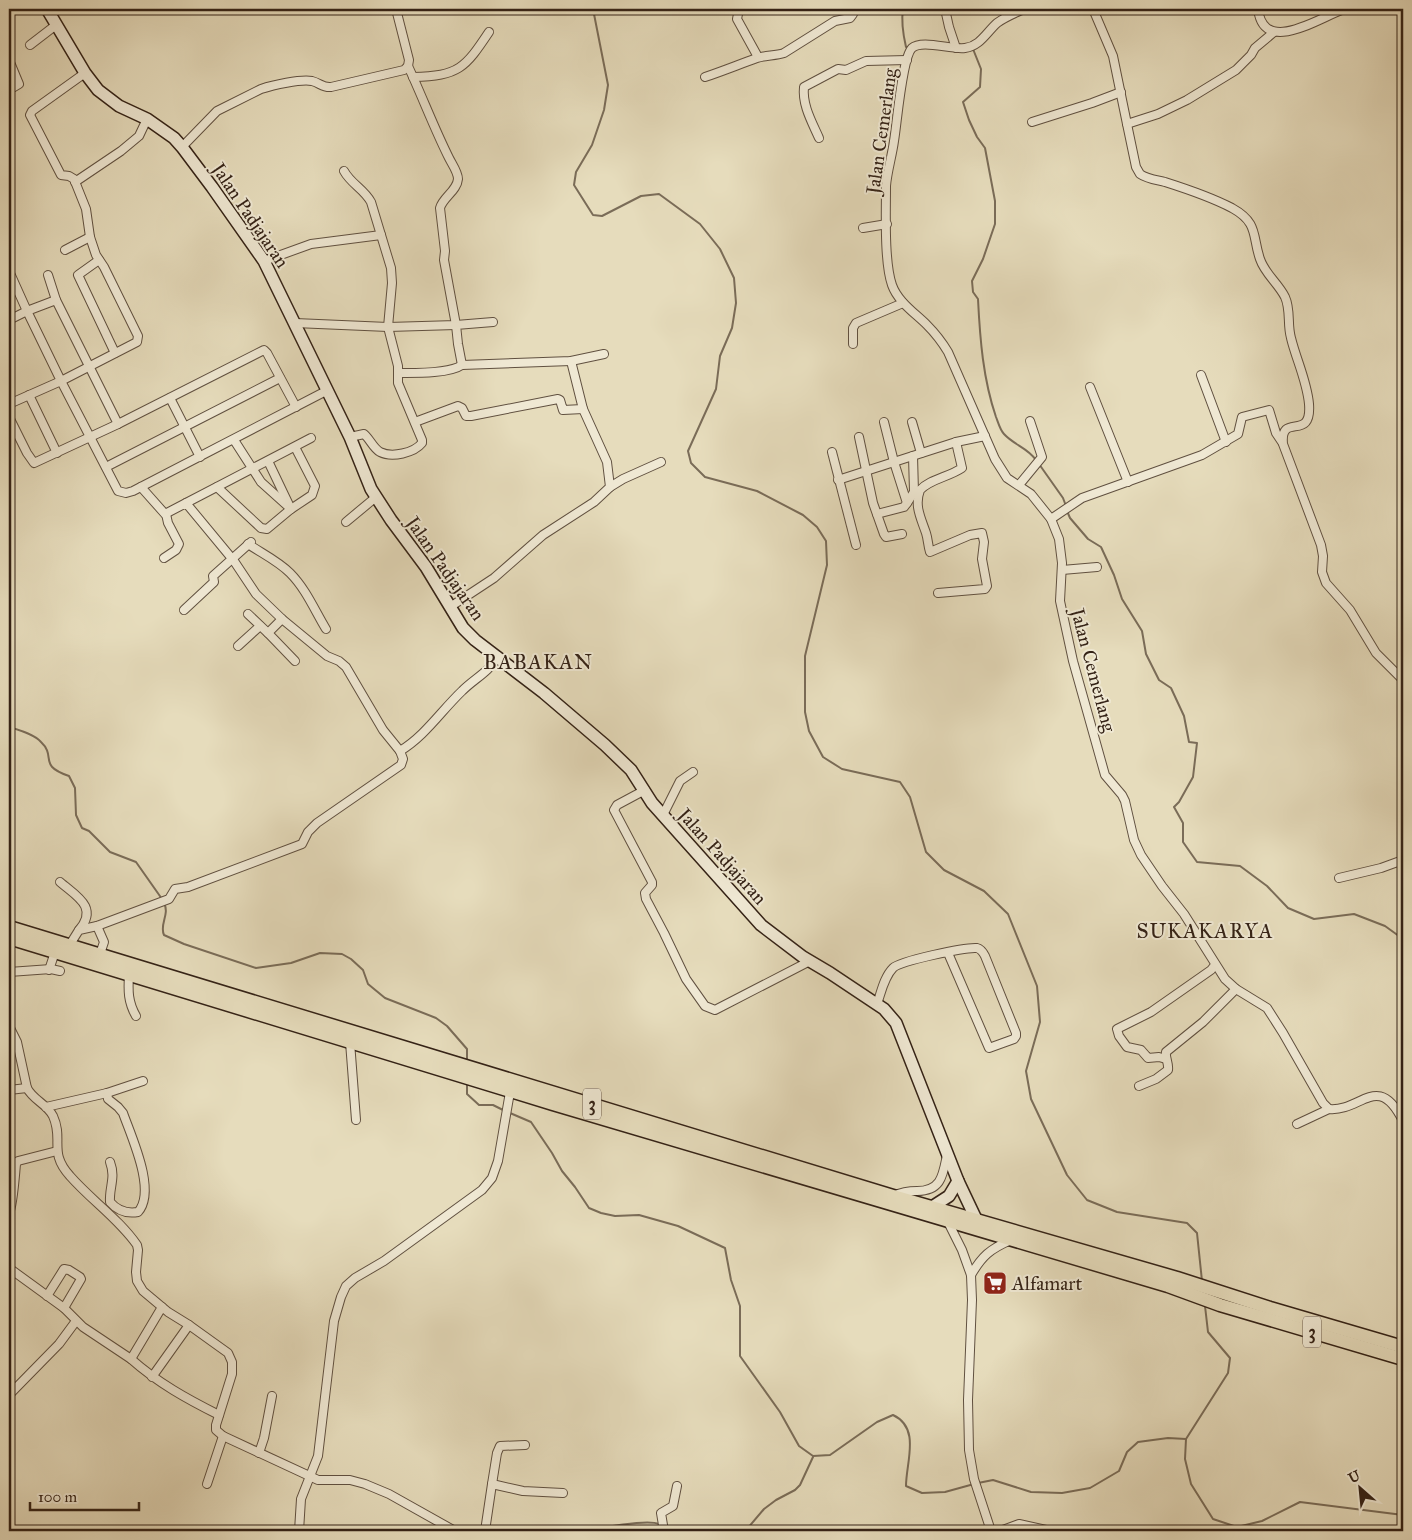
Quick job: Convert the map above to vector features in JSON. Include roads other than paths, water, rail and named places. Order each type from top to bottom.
[{"type":"main road","name":"3","points":[[9,927],[848,1187],[948,1222],[1172,1282]]},
{"type":"main road","name":"3","points":[[9,938],[510,1092],[848,1187],[893,1196],[976,1219],[1403,1359]]},
{"type":"main road","name":"3","points":[[1221,1299],[1403,1347]]},
{"type":"street","name":"Jalan Padjajaran","points":[[47,9],[84,73],[104,96],[164,130],[182,147],[264,261],[328,390],[350,437],[363,472],[376,497],[417,554],[463,628],[475,640],[498,656],[605,745],[631,770],[662,815],[761,925],[810,961],[877,1004],[891,1016],[896,1023],[958,1181],[976,1219]]},
{"type":"street","points":[[396,9],[409,60],[408,66],[442,144],[458,174],[458,182],[450,195],[442,202],[440,208],[445,251],[444,260],[462,364]]},
{"type":"street","points":[[739,9],[737,19],[758,57]]},
{"type":"street","points":[[705,76],[738,66],[758,57],[775,56],[784,53],[835,21],[850,18],[854,9]]},
{"type":"street","points":[[945,9],[948,27],[956,48]]},
{"type":"street","name":"Jalan Cemerlang","points":[[1024,9],[997,23],[980,42],[966,48],[922,44],[912,49],[907,60],[901,87],[886,184],[886,224],[890,276],[896,294],[940,339],[948,352],[984,436],[1007,478],[1031,494],[1051,519],[1059,539],[1062,570],[1061,614],[1105,775],[1125,801],[1134,840],[1141,855],[1184,914],[1225,979],[1236,989],[1268,1008],[1323,1103],[1328,1108]]},
{"type":"street","points":[[1093,9],[1113,56],[1136,167],[1141,176],[1186,189],[1226,205],[1243,216],[1252,228],[1260,259],[1287,304],[1290,315],[1290,336],[1309,401],[1309,414],[1308,422],[1286,430],[1283,434],[1283,444]]},
{"type":"street","points":[[1258,9],[1262,24],[1274,32]]},
{"type":"street","points":[[1126,124],[1158,114],[1187,100],[1236,70],[1251,55],[1255,48],[1274,32],[1300,29],[1345,9]]},
{"type":"street","points":[[30,45],[56,26]]},
{"type":"street","points":[[413,77],[433,76],[458,70],[476,53],[490,32]]},
{"type":"street","points":[[9,60],[19,84],[9,90]]},
{"type":"street","points":[[819,138],[806,106],[804,87],[838,69],[846,70],[866,61],[907,60]]},
{"type":"street","points":[[182,147],[217,111],[268,86],[311,81],[324,87],[331,87],[404,70],[408,66]]},
{"type":"street","points":[[9,404],[61,381],[137,342],[138,336],[99,260],[90,237],[86,209],[75,182],[71,177],[61,175],[30,113],[84,73]]},
{"type":"street","points":[[1032,122],[1085,106],[1121,92]]},
{"type":"street","points":[[75,182],[122,151],[139,136],[147,119]]},
{"type":"street","points":[[344,171],[349,181],[368,196],[372,202],[382,235],[391,268],[392,283],[388,327],[398,366],[401,393],[415,422],[422,443],[414,450],[401,454],[379,452],[364,434],[350,437]]},
{"type":"street","points":[[863,228],[886,224]]},
{"type":"street","points":[[264,261],[311,244],[382,235]]},
{"type":"street","points":[[65,250],[90,237]]},
{"type":"street","points":[[99,260],[78,275],[115,353]]},
{"type":"street","points":[[9,271],[61,381],[118,491],[122,493],[132,492],[328,390]]},
{"type":"street","points":[[48,276],[56,300],[118,424]]},
{"type":"street","points":[[9,320],[56,300]]},
{"type":"street","points":[[853,344],[853,328],[856,323],[903,303]]},
{"type":"street","points":[[295,323],[388,327],[456,326],[493,322]]},
{"type":"street","points":[[9,417],[34,463],[118,424],[264,350],[296,407]]},
{"type":"street","points":[[398,373],[429,372],[458,368],[462,364],[571,361],[604,354]]},
{"type":"street","points":[[571,361],[583,409],[607,462],[610,487]]},
{"type":"street","points":[[1202,375],[1226,442]]},
{"type":"street","points":[[106,467],[280,378]]},
{"type":"street","points":[[1090,388],[1128,482]]},
{"type":"street","points":[[29,395],[58,453]]},
{"type":"street","points":[[170,398],[200,457]]},
{"type":"street","points":[[415,422],[458,406],[462,408],[466,416],[558,400],[560,400],[563,410],[583,409]]},
{"type":"street","points":[[1051,519],[1082,498],[1186,462],[1226,442],[1238,434],[1242,417],[1268,410],[1276,433],[1283,444],[1321,545],[1323,556],[1322,572],[1326,583],[1350,610],[1376,653],[1403,680]]},
{"type":"street","points":[[1019,485],[1042,457],[1030,421]]},
{"type":"street","points":[[884,422],[907,503]]},
{"type":"street","points":[[877,514],[904,507],[914,492],[917,454],[912,422]]},
{"type":"street","points":[[838,480],[956,442],[984,436]]},
{"type":"street","points":[[858,437],[877,514],[886,537],[902,534]]},
{"type":"street","points":[[166,514],[311,438]]},
{"type":"street","points":[[234,440],[252,470],[266,487],[291,509]]},
{"type":"street","points":[[938,593],[984,589],[987,586],[982,559],[984,542],[982,534],[970,535],[930,552],[926,533],[919,516],[920,490],[962,468],[956,442]]},
{"type":"street","points":[[218,487],[264,530],[309,497],[315,489],[307,468],[295,447]]},
{"type":"street","points":[[832,452],[856,545]]},
{"type":"street","points":[[268,461],[291,509]]},
{"type":"street","points":[[450,607],[494,578],[543,535],[594,502],[610,487],[661,462]]},
{"type":"street","points":[[141,487],[166,514],[168,523],[180,544],[176,550],[164,558]]},
{"type":"street","points":[[346,522],[376,497]]},
{"type":"street","points":[[79,930],[97,926],[169,899],[175,889],[188,887],[302,844],[308,832],[317,823],[401,765],[400,751],[383,730],[346,667],[339,661],[327,656],[282,619],[256,594],[232,559],[186,503]]},
{"type":"street","points":[[184,610],[214,582],[213,576],[249,543],[290,573],[300,585],[326,629]]},
{"type":"street","points":[[1062,570],[1096,567]]},
{"type":"street","points":[[248,614],[295,661]]},
{"type":"street","points":[[268,633],[282,619]]},
{"type":"street","points":[[238,646],[260,626]]},
{"type":"street","points":[[400,751],[427,729],[462,690],[483,675],[498,656]]},
{"type":"street","points":[[662,815],[680,781],[693,772]]},
{"type":"street","points":[[645,790],[617,805],[614,808],[614,812],[652,882],[646,893],[646,899],[686,979],[705,1006],[715,1010],[810,961]]},
{"type":"street","points":[[1339,878],[1381,868],[1403,860]]},
{"type":"street","points":[[60,882],[84,903],[87,910],[87,921],[69,946]]},
{"type":"street","points":[[97,926],[104,942],[100,954]]},
{"type":"street","points":[[877,1004],[883,986],[893,968],[901,963],[948,953],[978,948],[982,951],[1016,1033],[1014,1039],[989,1048],[948,953]]},
{"type":"street","points":[[49,970],[54,952]]},
{"type":"street","points":[[1166,1059],[1159,1057],[1148,1058],[1141,1050],[1127,1047],[1119,1036],[1117,1029],[1151,1012],[1211,970],[1215,965]]},
{"type":"street","points":[[9,972],[49,970],[60,972]]},
{"type":"street","points":[[129,975],[128,992],[130,1005],[136,1016]]},
{"type":"street","points":[[1140,1086],[1156,1079],[1168,1070],[1166,1052],[1203,1022],[1236,989]]},
{"type":"street","points":[[9,1026],[18,1042],[30,1096],[46,1107],[52,1115],[58,1130],[58,1160],[70,1176],[134,1241],[138,1250],[136,1272],[139,1286],[162,1307],[228,1353],[232,1362],[232,1374],[216,1430],[223,1436],[318,1480],[350,1480],[388,1494],[455,1531]]},
{"type":"street","points":[[350,1042],[356,1120]]},
{"type":"street","points":[[46,1107],[107,1093],[143,1081]]},
{"type":"street","points":[[9,1090],[27,1088]]},
{"type":"street","points":[[300,1531],[301,1499],[318,1456],[334,1320],[341,1296],[346,1286],[355,1278],[384,1261],[482,1190],[492,1178],[498,1161],[510,1092]]},
{"type":"street","points":[[107,1093],[108,1100],[123,1113],[144,1175],[143,1201],[138,1212],[118,1209],[110,1202],[113,1177],[110,1162]]},
{"type":"street","points":[[1297,1124],[1328,1108],[1340,1108],[1372,1096],[1388,1100],[1397,1109],[1403,1121]]},
{"type":"street","points":[[1397,1109],[1403,1102]]},
{"type":"street","points":[[9,1213],[12,1207],[13,1186],[18,1161],[57,1151]]},
{"type":"street","points":[[893,1196],[900,1192],[928,1190],[937,1185],[942,1178],[948,1154]]},
{"type":"street","points":[[932,1207],[949,1196],[958,1181]]},
{"type":"street","points":[[948,1222],[962,1250],[971,1275],[968,1427],[974,1478],[991,1531]]},
{"type":"street","points":[[971,1275],[979,1262],[987,1254],[995,1247],[1011,1240]]},
{"type":"street","points":[[9,1268],[64,1308],[76,1321],[152,1377],[184,1398],[219,1415]]},
{"type":"street","points":[[47,1296],[64,1270],[80,1276],[64,1308]]},
{"type":"street","points":[[131,1360],[162,1307]]},
{"type":"street","points":[[9,1395],[59,1344],[76,1321]]},
{"type":"street","points":[[152,1377],[189,1325]]},
{"type":"street","points":[[259,1452],[264,1438],[272,1396]]},
{"type":"street","points":[[207,1484],[223,1436]]},
{"type":"street","points":[[485,1531],[497,1453],[500,1446],[525,1445]]},
{"type":"street","points":[[492,1484],[523,1491],[563,1493]]},
{"type":"street","points":[[664,1531],[662,1513],[672,1506],[677,1486]]},
{"type":"street","points":[[1000,1531],[1019,1524],[1051,1531]]},
{"type":"waterway","points":[[593,9],[608,85],[604,110],[592,145],[576,172],[574,185],[593,215],[602,216],[641,196],[659,194],[700,224],[720,249],[734,278],[736,303],[732,328],[720,356],[716,389],[688,451],[691,463],[705,477],[757,491],[803,515],[817,527],[826,541],[827,565],[805,656],[805,712],[809,731],[823,757],[842,769],[900,782],[910,797],[926,852],[944,870],[984,891],[1008,914],[1037,986],[1040,1022],[1026,1071],[1031,1099],[1067,1175],[1087,1200],[1117,1212],[1187,1223],[1197,1233],[1202,1281]]},
{"type":"waterway","points":[[903,9],[903,33],[906,47],[909,47]]},
{"type":"waterway","points":[[973,49],[981,69],[980,87],[963,102],[977,137],[985,148],[995,201],[995,224],[983,259],[972,281],[973,292],[978,299],[985,374],[1001,430],[1008,438],[1029,452],[1036,460]]},
{"type":"waterway","points":[[1039,464],[1063,498],[1066,506]]},
{"type":"waterway","points":[[1067,511],[1070,518],[1088,539],[1101,547],[1114,575],[1122,599],[1142,631],[1146,654],[1159,680],[1171,688],[1184,716],[1189,742],[1197,743],[1193,777],[1179,802],[1174,807],[1183,823],[1183,842],[1197,862],[1240,866],[1267,886],[1288,908],[1314,919],[1354,914],[1385,926],[1403,939]]},
{"type":"waterway","points":[[9,727],[22,731],[41,742],[48,752],[50,764],[59,772],[69,776],[75,788],[76,815],[82,828],[89,831],[110,852],[136,862],[162,899]]},
{"type":"waterway","points":[[164,903],[166,907],[163,927],[164,935],[184,944],[256,968],[291,963],[320,953],[342,954],[363,970],[368,984],[385,998],[436,1018],[447,1026],[467,1049],[467,1062]]},
{"type":"waterway","points":[[467,1082],[467,1094],[479,1105],[493,1105],[505,1111]]},
{"type":"waterway","points":[[510,1113],[531,1122],[562,1171],[589,1208],[615,1216],[639,1215],[678,1226],[725,1248],[731,1280],[740,1306],[740,1356],[780,1412],[799,1446],[813,1456],[830,1455],[877,1422],[893,1415],[902,1421],[907,1428],[909,1437],[910,1446],[906,1486],[922,1493],[945,1492],[974,1484]]},
{"type":"waterway","points":[[1205,1306],[1208,1332],[1230,1358],[1228,1373],[1186,1439],[1185,1459],[1191,1484],[1213,1519],[1237,1527],[1262,1521],[1300,1502],[1403,1515]]},
{"type":"waterway","points":[[978,1483],[993,1480],[1031,1492],[1062,1493],[1090,1488],[1119,1471],[1127,1452],[1138,1442],[1168,1438],[1186,1439]]},
{"type":"waterway","points":[[744,1531],[764,1509],[800,1485],[813,1457]]},
{"type":"waterway","points":[[585,1531],[634,1523],[659,1524]]},
{"type":"waterway","points":[[666,1526],[681,1531]]},
{"type":"place","name":"Alfamart","points":[[995,1283]]},
{"type":"district","name":"BABAKAN","points":[[538,662]]},
{"type":"district","name":"SUKAKARYA","points":[[1205,931]]}]
